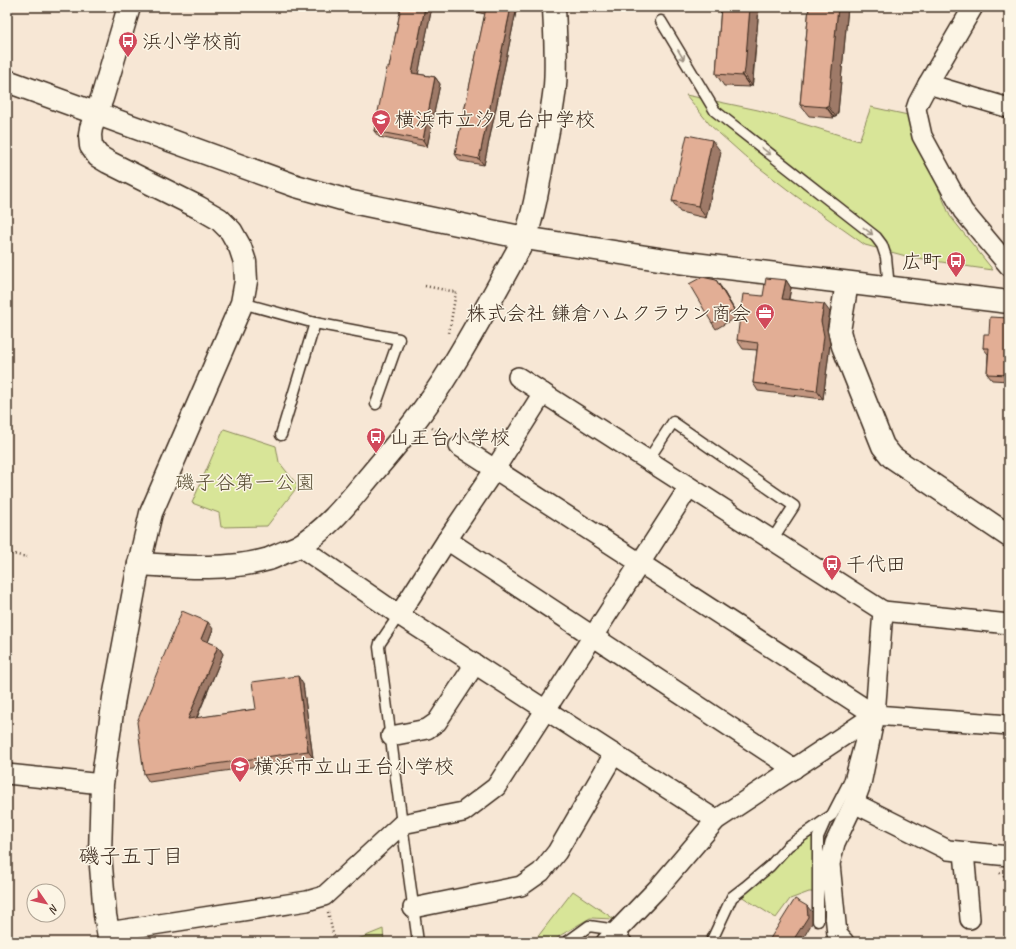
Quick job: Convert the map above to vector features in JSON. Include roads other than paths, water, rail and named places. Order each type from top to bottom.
[{"type":"street","points":[[129,7],[102,98],[91,128],[91,146],[98,156],[108,162],[198,207],[218,219],[231,231],[240,247],[245,262],[246,281],[242,303],[151,513],[139,564],[114,698],[102,784],[100,854],[105,915],[109,937],[307,901],[324,896],[402,824],[463,812],[496,787],[689,487]]},
{"type":"street","points":[[139,564],[205,568],[245,564],[270,559],[299,546],[315,535],[334,518],[399,442],[450,370],[525,238],[535,203],[555,86],[556,64],[554,7]]},
{"type":"street","points":[[973,7],[928,84],[916,110],[922,136],[962,211],[1009,266]]},
{"type":"street","points":[[7,81],[296,186],[352,202],[525,238],[678,262],[1009,302]]},
{"type":"street","points":[[928,84],[1009,108]]},
{"type":"street","points":[[847,283],[840,331],[843,346],[883,446],[892,457],[1009,536]]},
{"type":"street","points":[[518,377],[883,610],[1009,624]]},
{"type":"street","points":[[399,615],[543,393]]},
{"type":"street","points":[[459,446],[875,715],[1009,725]]},
{"type":"street","points":[[447,540],[794,769]]},
{"type":"street","points":[[299,546],[399,615],[716,820]]},
{"type":"street","points":[[844,942],[837,934],[830,864],[835,843],[854,803],[861,784],[875,715],[883,610]]},
{"type":"street","points":[[391,736],[427,729],[437,722],[475,664]]},
{"type":"street","points":[[617,938],[716,820],[875,715]]},
{"type":"street","points":[[413,908],[521,886],[541,872],[557,852],[614,754]]},
{"type":"street","points":[[7,774],[102,784]]},
{"type":"street","points":[[854,803],[948,850],[1009,856]]},
{"type":"street","points":[[964,852],[970,919]]},
{"type":"lane","points":[[662,21],[715,111],[876,237],[882,244],[886,257],[889,288]]},
{"type":"lane","points":[[242,303],[315,323],[399,339],[376,404]]},
{"type":"lane","points":[[281,435],[315,323]]},
{"type":"lane","points":[[648,460],[673,422],[794,506],[772,540]]},
{"type":"lane","points":[[399,615],[380,643],[379,647],[418,942]]},
{"type":"lane","points":[[711,942],[732,897],[770,866],[788,846],[832,815],[849,782],[860,742],[875,715]]},
{"type":"lane","points":[[818,922],[818,837],[826,819]]},
{"type":"lane","points":[[567,942],[589,926],[617,938]]},
{"type":"place","name":"浜小学校前","points":[[128,58]]},
{"type":"place","name":"横浜市立汐見台中学校","points":[[381,136]]},
{"type":"place","name":"広町","points":[[956,278]]},
{"type":"place","name":"株式会社 鎌倉ハムクラウン商会","points":[[765,330]]},
{"type":"place","name":"山王台小学校","points":[[376,454]]},
{"type":"place","name":"千代田","points":[[832,581]]},
{"type":"place","name":"横浜市立山王台小学校","points":[[240,783]]},
{"type":"district","name":"磯子五丁目","points":[[131,856]]},
{"type":"park label","name":"磯子谷第一公園","points":[[245,482]]}]
